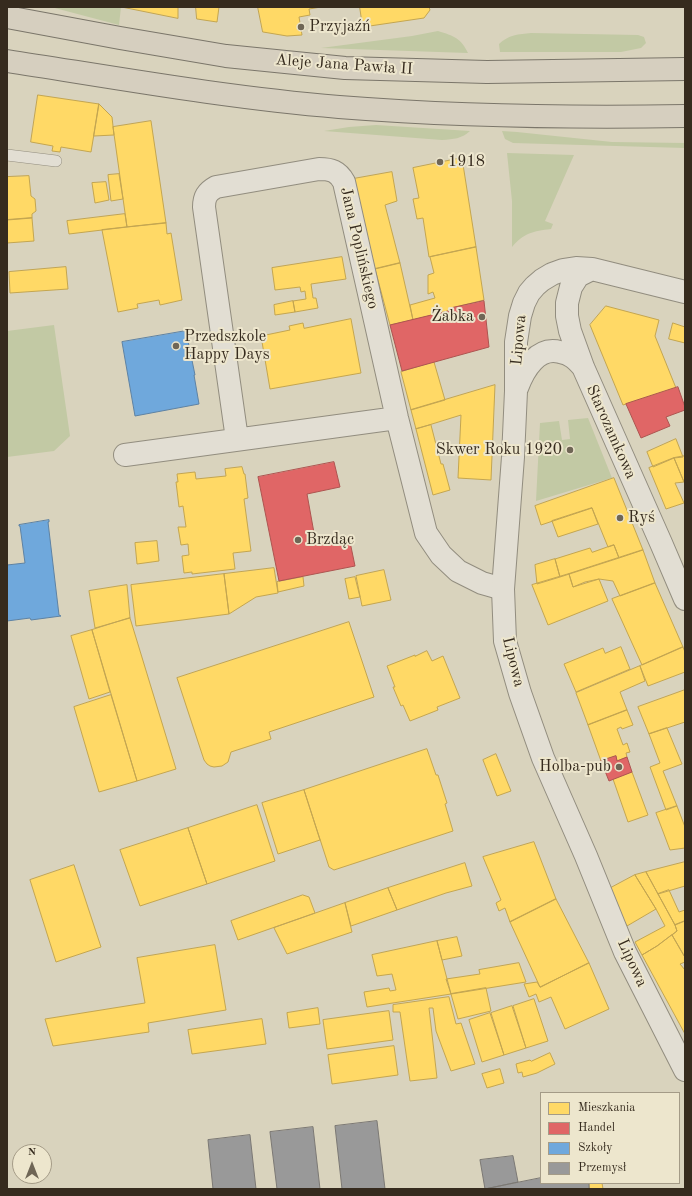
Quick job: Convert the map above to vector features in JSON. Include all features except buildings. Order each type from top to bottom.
[{"type":"main road","name":"Aleje Jana Pawła II","points":[[15,14],[120,38],[226,56],[345,68],[486,72],[685,68]]},
{"type":"main road","points":[[7,61],[216,93],[338,107],[466,115],[685,116]]},
{"type":"street","name":"Jana Poplińskiego","points":[[237,439],[204,208],[206,194],[216,187],[319,169],[335,171],[341,176],[344,182],[426,533],[441,555],[458,571],[482,583],[503,589]]},
{"type":"street","name":"Lipowa","points":[[685,292],[592,269],[576,268],[563,270],[552,274],[539,283],[529,293],[520,316],[516,342],[516,391],[513,457],[503,589],[505,641],[520,693],[544,758],[626,952],[685,1070]]},
{"type":"street","name":"Starozamkowa","points":[[592,269],[578,276],[571,287],[566,303],[570,331],[583,367],[685,599]]},
{"type":"street","points":[[516,391],[524,372],[535,358],[548,351],[567,353],[576,358],[583,367]]},
{"type":"street","points":[[125,455],[398,418]]},
{"type":"lane","points":[[7,156],[56,161]]},
{"type":"green space","points":[[51,7],[121,7],[119,25]]},
{"type":"green space","points":[[438,31],[456,38],[463,44],[468,53],[321,48],[412,36]]},
{"type":"green space","points":[[531,33],[638,35],[644,37],[646,43],[641,48],[621,52],[500,52],[499,44],[502,41],[510,37]]},
{"type":"green space","points":[[376,125],[470,131],[467,134],[454,139],[442,140],[324,131]]},
{"type":"green space","points":[[502,131],[612,142],[685,143],[685,148],[513,143],[505,139]]},
{"type":"green space","points":[[507,153],[574,155],[545,221],[553,224],[551,229],[529,234],[516,242],[512,247],[512,201]]},
{"type":"green space","points":[[54,325],[70,436],[54,451],[7,457],[7,331]]},
{"type":"green space","name":"Skwer Roku 1920","points":[[588,418],[612,478],[536,501],[540,423],[559,421],[562,440],[570,439],[568,420]]},
{"type":"place","name":"Przyjaźń","points":[[301,27]]},
{"type":"place","name":"1918","points":[[440,162]]},
{"type":"place","name":"Żabka","points":[[482,317]]},
{"type":"place","name":"Przedszkole Happy Days","points":[[176,346]]},
{"type":"place","name":"Skwer Roku 1920","points":[[570,450]]},
{"type":"place","name":"Ryś","points":[[620,518]]},
{"type":"place","name":"Brzdąc","points":[[298,540]]},
{"type":"place","name":"Holba-pub","points":[[619,767]]}]
